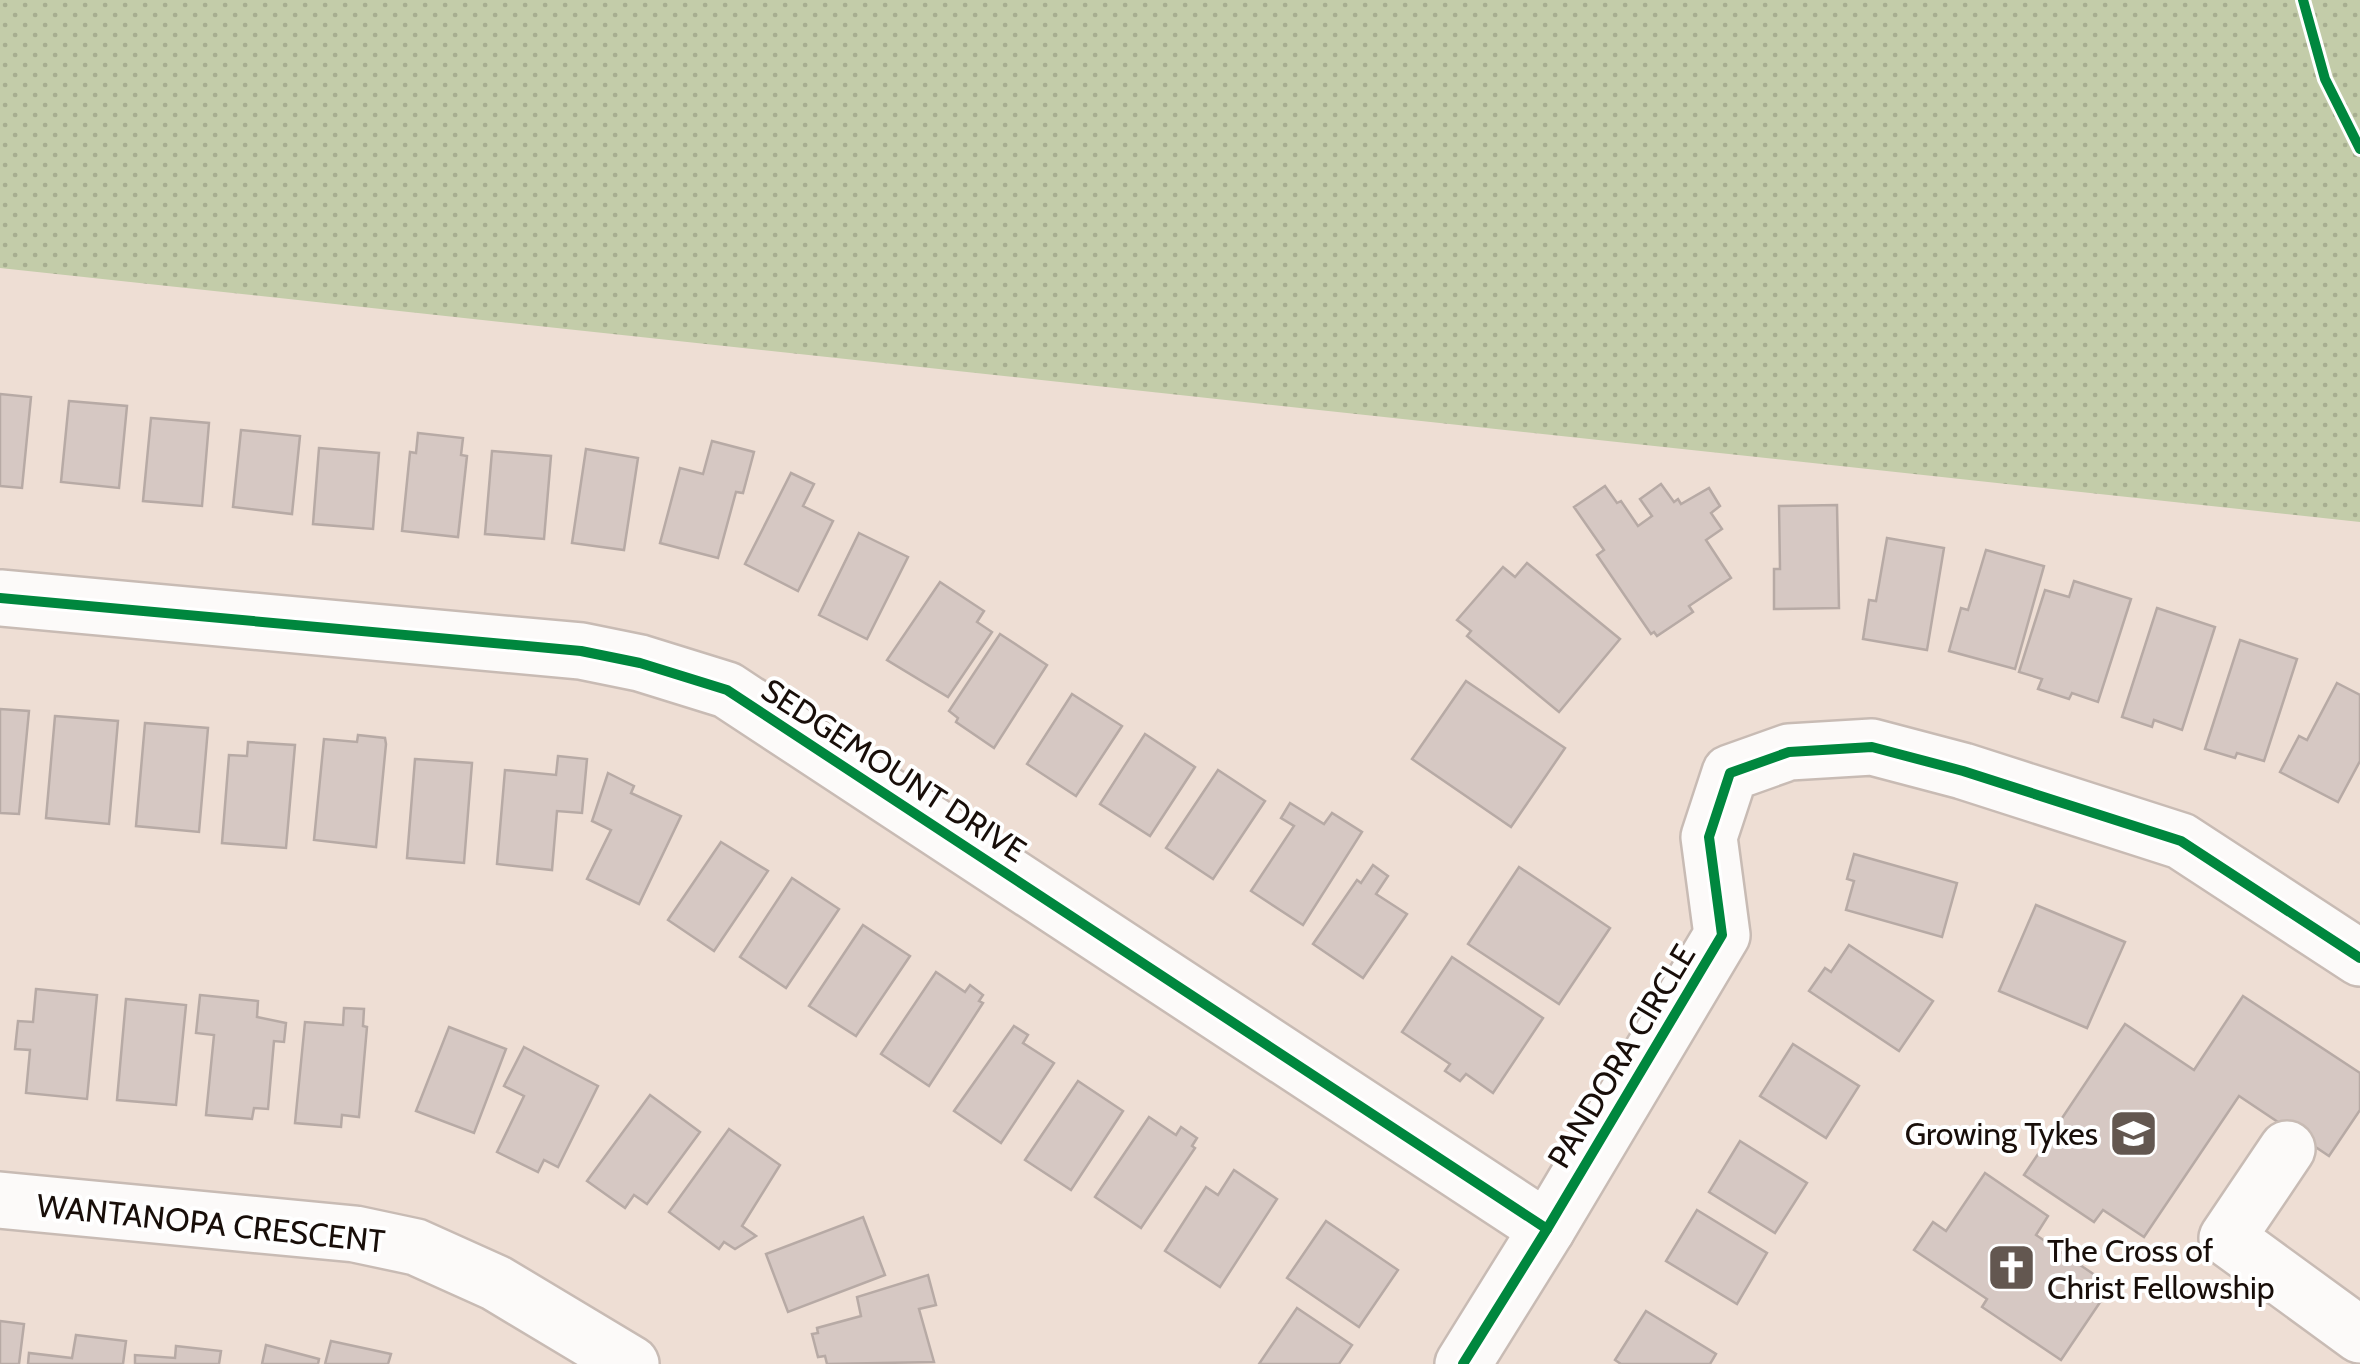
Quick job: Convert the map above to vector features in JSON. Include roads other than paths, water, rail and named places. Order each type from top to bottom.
[{"type":"street","name":"SEDGEMOUNT DRIVE","points":[[0,598],[581,652],[640,662],[727,690],[1547,1229]]},
{"type":"street","name":"PANDORA CIRCLE","points":[[1463,1364],[1722,934],[1709,837],[1730,773],[1789,752],[1872,747],[1963,770],[2182,841],[2360,958]]},
{"type":"street","points":[[2287,1149],[2227,1238],[2360,1335]]},
{"type":"street","name":"WANTANOPA CRESCENT","points":[[0,1200],[356,1234],[416,1247],[496,1283],[630,1364]]},
{"type":"place","name":"Growing Tykes","points":[[2133,1133]]},
{"type":"place","name":"The Cross of Christ Fellowship","points":[[2012,1268]]}]
